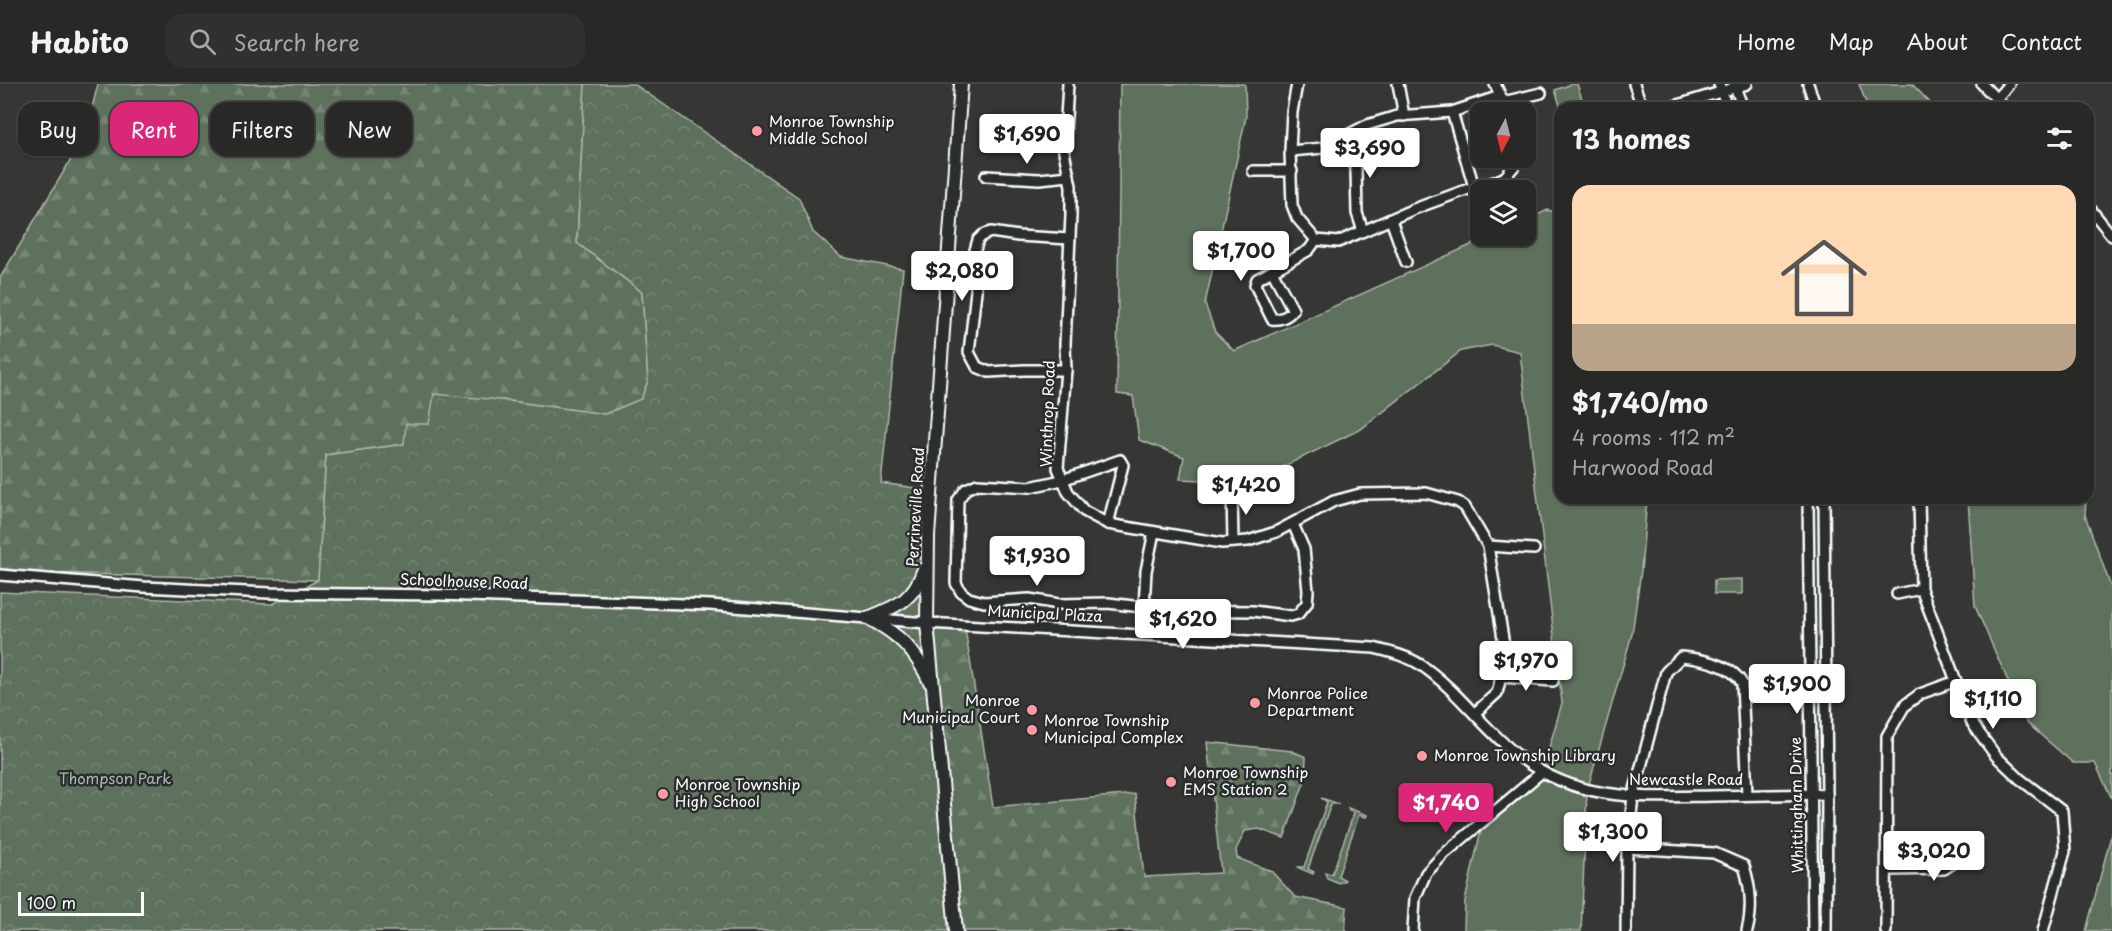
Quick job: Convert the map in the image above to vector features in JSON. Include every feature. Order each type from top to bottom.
[{"type":"street","name":"Perrineville Road","points":[[956,931],[927,623],[927,559],[961,84]]},
{"type":"street","name":"Winthrop Road","points":[[1068,84],[1064,153],[1071,186],[1070,238],[1066,370],[1058,468],[1068,492],[1084,511],[1108,524],[1222,543],[1248,541],[1293,524],[1334,501],[1359,494],[1426,493],[1443,496],[1465,507],[1488,546],[1506,657],[1497,693],[1475,713]]},
{"type":"street","points":[[1297,84],[1292,112],[1290,151],[1292,205],[1297,218],[1316,240],[1338,242],[1414,209],[1470,188]]},
{"type":"street","points":[[1398,84],[1404,116]]},
{"type":"street","points":[[1495,84],[1503,102]]},
{"type":"street","points":[[1634,84],[1641,102]]},
{"type":"street","points":[[1684,102],[1720,88],[1747,84]]},
{"type":"street","points":[[1808,84],[1814,102]]},
{"type":"street","points":[[1982,84],[1999,102]]},
{"type":"street","points":[[1996,99],[2009,84]]},
{"type":"street","points":[[1735,86],[1741,102]]},
{"type":"street","points":[[1290,151],[1323,148],[1367,125],[1404,116],[1452,111],[1502,99],[1541,93]]},
{"type":"street","points":[[1452,111],[1472,180]]},
{"type":"street","points":[[1345,136],[1356,169],[1357,213],[1362,231]]},
{"type":"street","points":[[1498,180],[1512,168]]},
{"type":"street","points":[[1253,171],[1292,171]]},
{"type":"street","points":[[986,176],[1039,179],[1069,176]]},
{"type":"street","points":[[2094,214],[2112,236]]},
{"type":"street","points":[[1391,220],[1407,262]]},
{"type":"street","points":[[1066,370],[989,372],[977,367],[969,352],[976,291],[975,250],[978,240],[987,233],[998,232],[1018,236],[1070,238]]},
{"type":"street","points":[[1272,271],[1293,310],[1278,320],[1272,319],[1255,285],[1257,279],[1310,250],[1316,240]]},
{"type":"street","points":[[1108,524],[1122,462],[1120,460],[1062,480],[1030,487],[977,483],[966,489],[958,500],[959,540],[956,578],[961,592],[969,598],[984,602],[1029,599],[1059,604],[1108,603],[1167,610],[1253,611],[1291,616],[1298,614],[1307,603],[1308,591],[1304,549],[1293,524]]},
{"type":"street","points":[[1232,490],[1233,543]]},
{"type":"street","name":"Whittingham Drive","points":[[1808,504],[1813,931]]},
{"type":"street","name":"Whittingham Drive","points":[[1824,504],[1826,931]]},
{"type":"street","points":[[1919,504],[1921,589],[1972,723],[1996,756],[2019,779],[2062,811],[2065,850],[2043,931]]},
{"type":"street","points":[[1144,607],[1146,571],[1154,532]]},
{"type":"street","points":[[1488,546],[1534,549]]},
{"type":"street","points":[[868,618],[898,606],[909,596],[919,581],[927,559]]},
{"type":"street","name":"Schoolhouse Road","points":[[0,575],[144,587],[270,593],[441,595],[710,605],[927,623]]},
{"type":"street","points":[[1897,594],[1921,589]]},
{"type":"street","points":[[868,618],[897,635],[908,646],[924,669],[933,689]]},
{"type":"street","name":"Municipal Plaza","points":[[927,623],[1374,648],[1395,653],[1419,664],[1441,681]]},
{"type":"street","points":[[1626,931],[1627,848],[1633,797],[1666,672],[1682,657],[1710,662],[1728,669],[1737,675],[1742,683],[1747,795]]},
{"type":"street","points":[[1502,677],[1553,681]]},
{"type":"street","name":"Newcastle Road","points":[[1441,681],[1520,757],[1542,772],[1568,785],[1587,791],[1633,797],[1827,794]]},
{"type":"street","points":[[1886,931],[1887,736],[1905,705],[1920,694],[1956,681]]},
{"type":"street","points":[[1413,931],[1414,898],[1426,873],[1444,854],[1542,772]]},
{"type":"street","points":[[1627,848],[1714,853],[1744,866],[1749,883],[1752,914],[1747,931]]},
{"type":"street","points":[[1887,870],[1944,869],[1970,852]]},
{"type":"green space","points":[[98,84],[585,84],[577,243],[642,292],[648,381],[641,399],[605,414],[502,400],[429,424],[405,444],[326,455],[318,580],[0,572],[0,278],[73,156],[98,156],[98,102],[94,102]]},
{"type":"green space","name":"Thompson Park","points":[[585,84],[634,84],[799,198],[813,232],[841,257],[903,269],[881,483],[929,490],[927,559],[956,931],[0,931],[0,592],[272,604],[318,580],[326,455],[404,444],[406,424],[429,424],[434,394],[501,400],[605,414],[641,399],[648,381],[642,292],[577,243]]},
{"type":"green space","points":[[1120,84],[1245,84],[1246,117],[1205,304],[1215,332],[1234,351],[1470,245],[1536,246],[1536,215],[1548,210],[1554,212],[1554,504],[1647,504],[1641,571],[1632,634],[1587,791],[1581,931],[1464,931],[1465,901],[1483,821],[1542,772],[1562,703],[1520,352],[1492,345],[1461,351],[1361,429],[1251,482],[1180,479],[1184,457],[1139,440],[1133,396],[1117,394]]},
{"type":"green space","points":[[1577,84],[1583,102],[1559,102],[1555,90]]},
{"type":"green space","points":[[1859,84],[1912,84],[1929,102],[1866,102]]},
{"type":"green space","points":[[1968,504],[2086,504],[2085,515],[2112,590],[2112,799],[2095,763],[2073,763],[2026,722],[1975,606]]},
{"type":"green space","points":[[1742,579],[1742,594],[1714,594],[1714,580]]},
{"type":"green space","points":[[926,620],[964,622],[993,807],[1135,794],[1144,877],[1221,873],[1207,742],[1292,751],[1306,757],[1305,780],[1284,838],[1259,829],[1245,831],[1236,850],[1237,858],[1271,871],[1295,897],[1347,907],[1345,931],[956,931]]},
{"type":"green space","points":[[1321,798],[1339,804],[1331,804],[1308,869],[1314,872],[1313,874],[1297,867],[1304,867],[1327,802]]},
{"type":"green space","points":[[1348,808],[1367,815],[1366,817],[1359,815],[1338,876],[1345,880],[1339,883],[1327,878],[1325,873],[1332,874],[1354,813]]},
{"type":"green space","points":[[2112,832],[2112,931],[2086,931]]},
{"type":"place","name":"Monroe Township Middle School","points":[[757,131]]},
{"type":"place","name":"Monroe Police Department","points":[[1255,703]]},
{"type":"place","name":"Monroe Municipal Court","points":[[1032,710]]},
{"type":"place","name":"Monroe Township Municipal Complex","points":[[1032,730]]},
{"type":"place","name":"Monroe Township Library","points":[[1422,756]]},
{"type":"place","name":"Monroe Township EMS Station 2","points":[[1171,782]]},
{"type":"place","name":"Monroe Township High School","points":[[663,794]]}]
